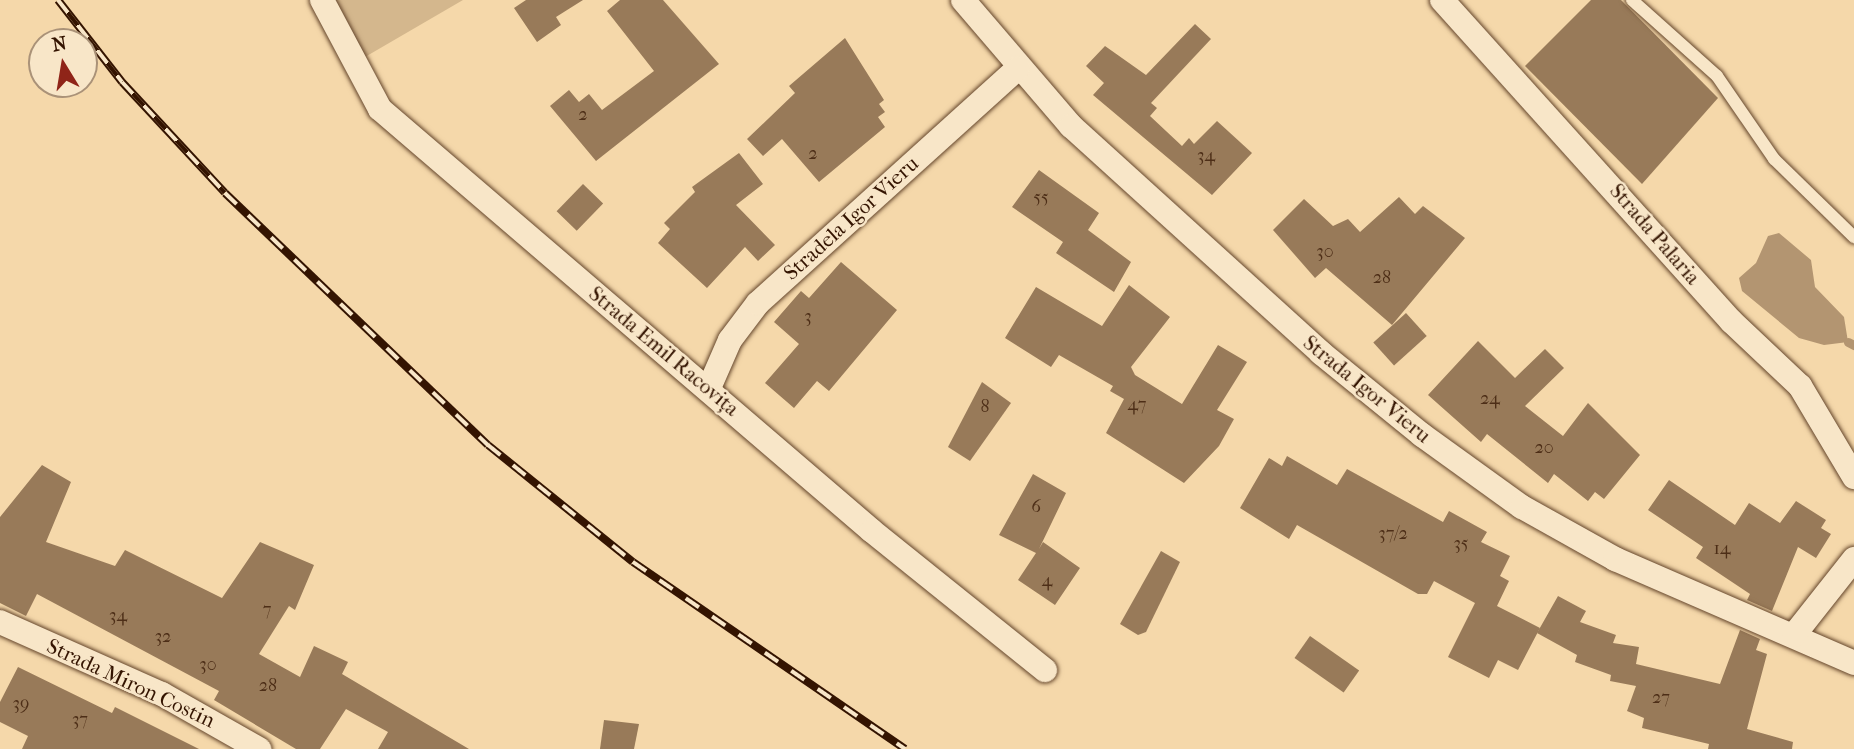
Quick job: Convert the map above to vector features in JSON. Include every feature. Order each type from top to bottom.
[{"type":"street","name":"Strada Emil Racovița","points":[[322,0],[380,109],[709,388],[872,531],[1045,670]]},
{"type":"street","name":"Strada Igor Vieru","points":[[963,0],[1018,68],[1071,127],[1232,275],[1422,435],[1522,507],[1615,559],[1854,663]]},
{"type":"street","name":"Strada Palaria","points":[[1442,0],[1731,321],[1800,386],[1854,477]]},
{"type":"street","name":"Stradela Igor Vieru","points":[[709,388],[730,340],[758,303],[1018,68]]},
{"type":"street","points":[[1794,635],[1854,559]]},
{"type":"street","name":"Strada Miron Costin","points":[[0,622],[162,694],[259,749]]},
{"type":"lane","points":[[1632,0],[1717,76],[1774,159],[1854,236]]},
{"type":"shaded area","points":[[330,0],[463,0],[365,57]]},
{"type":"shaded area","points":[[1779,233],[1811,260],[1815,287],[1844,317],[1848,342],[1824,345],[1799,338],[1742,291],[1739,278],[1756,263],[1768,236]]},
{"type":"building","points":[[526,0],[583,0],[556,17],[561,25],[537,42],[514,8]]},
{"type":"building","points":[[620,0],[663,0],[719,64],[596,161],[550,106],[569,90],[579,102],[589,94],[602,110],[654,71],[607,11]]},
{"type":"building","points":[[1591,0],[1621,0],[1718,98],[1642,184],[1525,66]]},
{"type":"building","points":[[1195,24],[1211,39],[1151,103],[1157,108],[1150,116],[1182,146],[1189,138],[1194,144],[1217,121],[1252,153],[1212,195],[1093,95],[1104,83],[1086,66],[1105,46],[1146,75]]},
{"type":"building","points":[[845,38],[884,100],[879,104],[885,112],[878,117],[885,127],[819,182],[782,139],[763,156],[747,139],[795,93],[789,86]]},
{"type":"building","points":[[739,153],[763,184],[736,205],[775,245],[758,261],[745,247],[707,288],[658,243],[670,229],[664,223],[695,192],[692,187]]},
{"type":"building","points":[[1039,170],[1099,213],[1088,230],[1131,262],[1114,292],[1056,253],[1063,242],[1012,207]]},
{"type":"building","points":[[583,184],[603,203],[577,231],[557,211]]},
{"type":"building","points":[[1399,197],[1415,214],[1423,206],[1465,238],[1392,325],[1326,268],[1315,278],[1273,230],[1304,199],[1333,226],[1348,219],[1360,232]]},
{"type":"building","points":[[841,262],[897,310],[829,391],[817,381],[794,408],[765,383],[799,344],[774,322],[801,291],[809,298]]},
{"type":"building","points":[[1129,285],[1170,317],[1131,367],[1135,375],[1182,404],[1218,345],[1247,362],[1217,410],[1234,419],[1219,446],[1184,483],[1106,433],[1124,399],[1110,391],[1113,386],[1059,355],[1051,367],[1005,338],[1036,287],[1102,326]]},
{"type":"building","points":[[1406,313],[1427,336],[1394,365],[1373,342]]},
{"type":"building","points":[[1478,341],[1515,378],[1545,349],[1564,368],[1525,406],[1563,436],[1588,403],[1640,455],[1604,499],[1595,492],[1588,501],[1554,474],[1548,483],[1487,434],[1481,442],[1428,395]]},
{"type":"building","points":[[982,382],[1011,403],[970,461],[948,447]]},
{"type":"building","points":[[1287,456],[1337,485],[1347,469],[1443,522],[1449,511],[1487,532],[1481,542],[1510,556],[1500,576],[1509,581],[1497,606],[1540,628],[1518,670],[1498,660],[1489,678],[1448,657],[1475,603],[1434,581],[1427,594],[1418,594],[1297,525],[1289,539],[1240,508],[1269,458],[1282,466]]},
{"type":"building","points":[[42,465],[71,482],[46,542],[115,566],[125,550],[222,598],[260,542],[314,565],[295,610],[289,606],[259,654],[300,677],[314,646],[348,662],[342,674],[469,749],[378,749],[388,732],[346,709],[320,749],[296,749],[214,700],[219,691],[37,594],[26,616],[0,603],[0,517]]},
{"type":"building","points":[[1033,474],[1066,493],[1039,549],[1043,542],[1080,568],[1055,605],[1018,580],[1036,553],[999,535]]},
{"type":"building","points":[[1669,480],[1735,525],[1749,503],[1780,523],[1796,501],[1826,520],[1821,528],[1831,534],[1816,558],[1798,547],[1772,611],[1747,600],[1750,594],[1696,558],[1703,547],[1648,510]]},
{"type":"building","points":[[1161,551],[1180,562],[1146,632],[1138,635],[1120,624]]},
{"type":"building","points":[[1558,596],[1586,611],[1580,622],[1616,635],[1613,643],[1639,647],[1636,664],[1720,684],[1740,630],[1760,639],[1756,650],[1767,654],[1747,729],[1793,742],[1792,749],[1708,749],[1709,744],[1642,728],[1644,718],[1627,711],[1636,686],[1610,681],[1611,675],[1575,662],[1577,655],[1537,633]]},
{"type":"building","points":[[1310,636],[1359,670],[1344,693],[1295,658]]},
{"type":"building","points":[[18,667],[112,713],[115,707],[199,749],[22,749],[28,736],[0,722],[0,702]]},
{"type":"building","points":[[604,720],[639,724],[634,749],[600,749]]},
{"type":"waterway","points":[[1848,342],[1854,345]]},
{"type":"railway","points":[[58,0],[122,82],[225,193],[488,445],[633,562],[905,749]]}]
